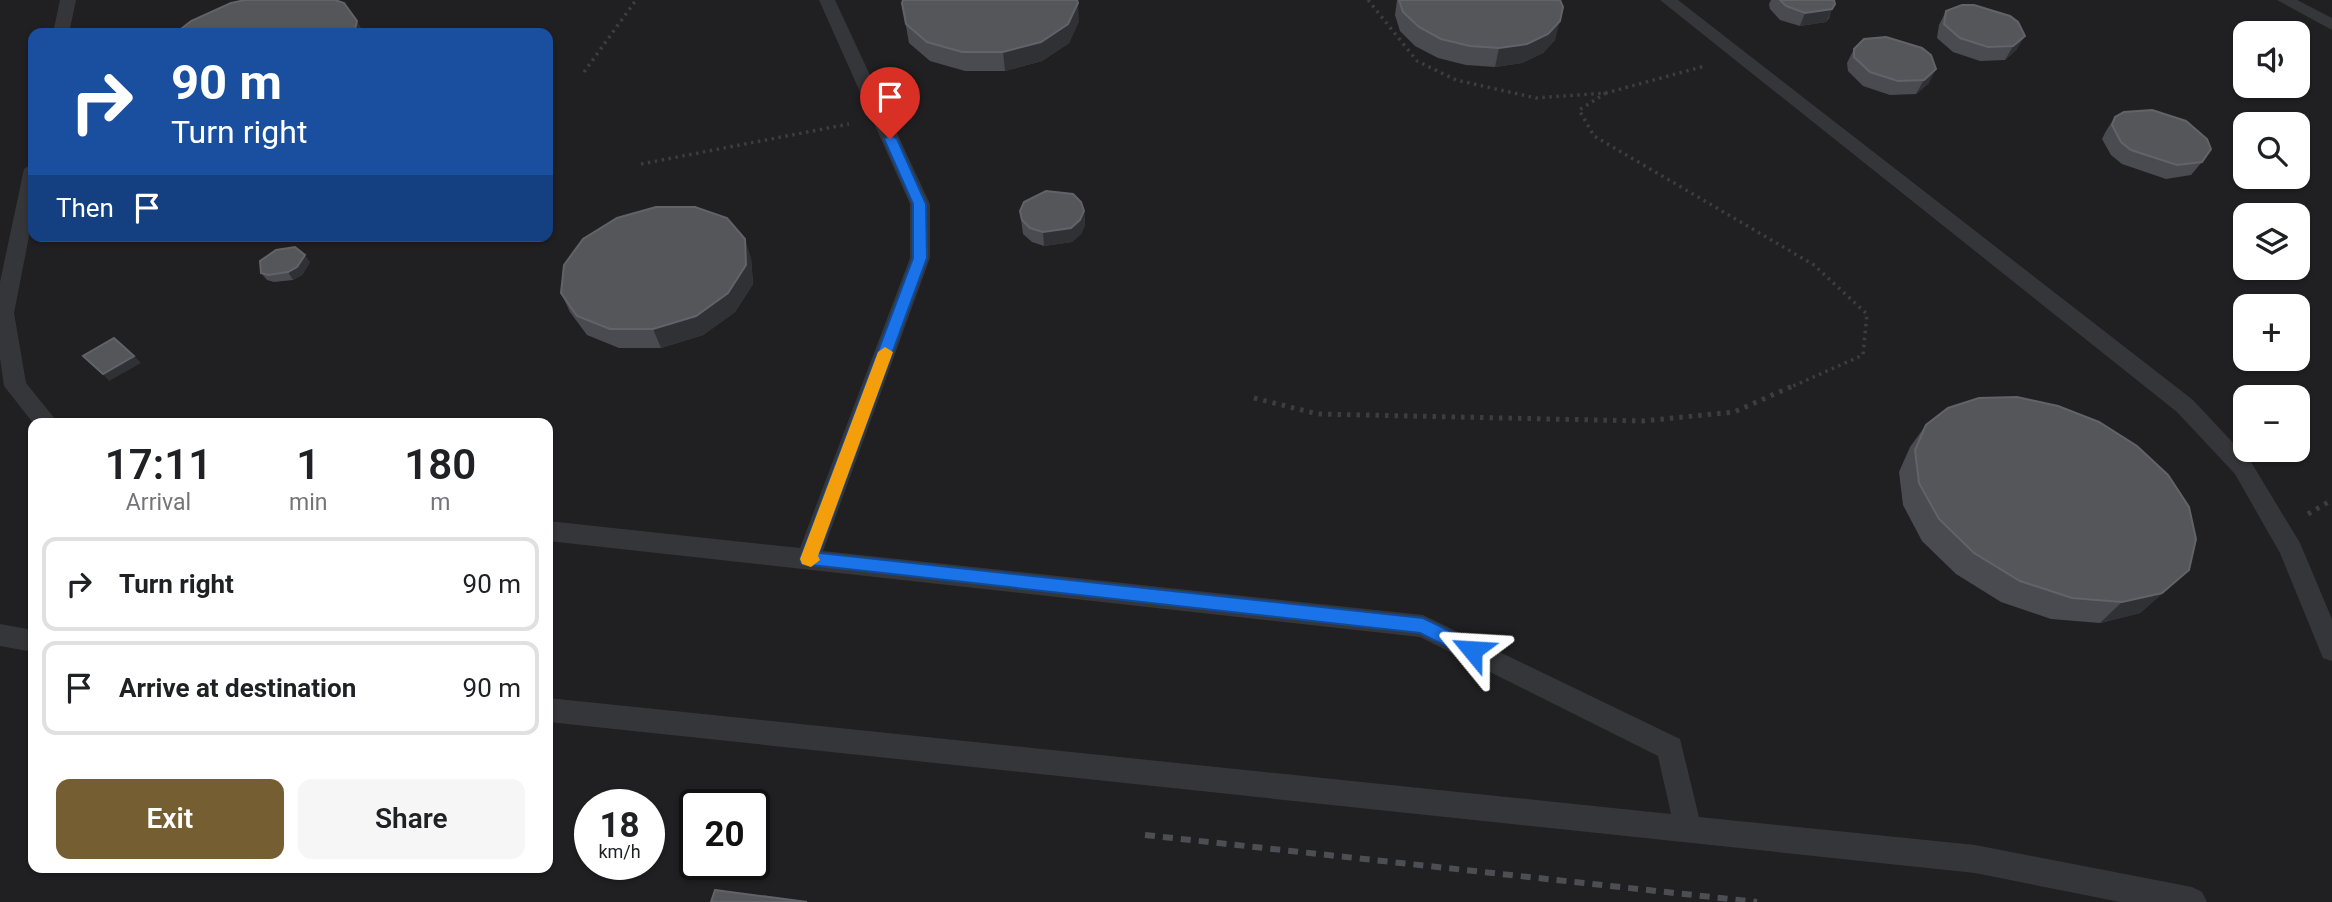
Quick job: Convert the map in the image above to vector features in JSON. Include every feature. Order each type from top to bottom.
[{"type":"lane","points":[[62,28],[68,0]]},
{"type":"lane","points":[[808,559],[920,258],[920,204],[827,0]]},
{"type":"lane","points":[[1668,0],[2185,406],[2243,468],[2291,550],[2332,650]]},
{"type":"lane","points":[[2285,0],[2332,25]]},
{"type":"lane","points":[[28,194],[4,313],[15,386],[43,418]]},
{"type":"lane","points":[[553,532],[1423,625],[1670,748],[1688,829]]},
{"type":"lane","points":[[0,635],[28,640]]},
{"type":"lane","points":[[553,711],[1975,859],[2192,902]]},
{"type":"path","points":[[584,72],[636,0]]},
{"type":"path","points":[[1368,0],[1416,61],[1456,80],[1536,99],[1605,93],[1741,56]]},
{"type":"path","points":[[1254,398],[1318,414],[1643,421],[1734,412],[1863,355],[1867,314],[1814,265],[1594,136],[1579,110],[1605,93]]},
{"type":"path","points":[[641,164],[880,117]]},
{"type":"shaded area","points":[[0,0],[2332,0],[2332,902],[0,902]]},
{"type":"building","points":[[245,0],[335,0],[344,3],[357,21],[355,28],[182,28],[191,21],[231,3]]},
{"type":"building","points":[[903,0],[1077,0],[1078,3],[1068,24],[1041,42],[1003,52],[962,52],[927,42],[906,24]]},
{"type":"building","points":[[1399,0],[1560,0],[1563,7],[1560,21],[1548,34],[1527,44],[1499,48],[1470,46],[1441,39],[1419,27],[1403,12]]},
{"type":"building","points":[[1780,0],[1834,0],[1835,4],[1832,9],[1805,13],[1786,6]]},
{"type":"building","points":[[1962,5],[1974,5],[2010,16],[2018,22],[2025,36],[2013,46],[1988,47],[1960,38],[1944,24],[1946,11]]},
{"type":"building","points":[[1886,37],[1922,48],[1931,55],[1936,69],[1924,80],[1898,81],[1870,72],[1854,57],[1854,49],[1864,39]]},
{"type":"building","points":[[2152,110],[2186,121],[2207,139],[2211,149],[2202,162],[2177,165],[2131,150],[2121,142],[2112,125],[2115,117],[2124,112]]},
{"type":"building","points":[[1046,191],[1073,194],[1081,202],[1084,211],[1080,220],[1071,228],[1043,232],[1030,228],[1022,220],[1020,211],[1024,202]]},
{"type":"building","points":[[656,207],[695,207],[727,218],[745,239],[746,265],[728,293],[696,316],[653,329],[610,329],[577,316],[561,293],[564,265],[583,239],[617,218]]},
{"type":"building","points":[[295,247],[305,255],[297,267],[288,272],[268,275],[261,273],[260,261],[276,250]]},
{"type":"building","points":[[114,338],[134,356],[103,374],[83,356]]},
{"type":"building","points":[[2017,397],[2058,406],[2099,422],[2137,446],[2168,475],[2189,507],[2196,539],[2189,570],[2162,593],[2122,602],[2072,598],[2020,581],[1974,553],[1939,519],[1919,483],[1915,450],[1926,425],[1948,408],[1979,398]]},
{"type":"building","points":[[715,890],[807,902],[711,902]]},
{"type":"railway","points":[[1145,835],[1757,902]]},
{"type":"slow traffic","points":[[811,560],[808,559],[885,352]]},
{"type":"route","points":[[890,139],[920,204],[920,258],[808,559],[1423,625],[1472,650]]}]
